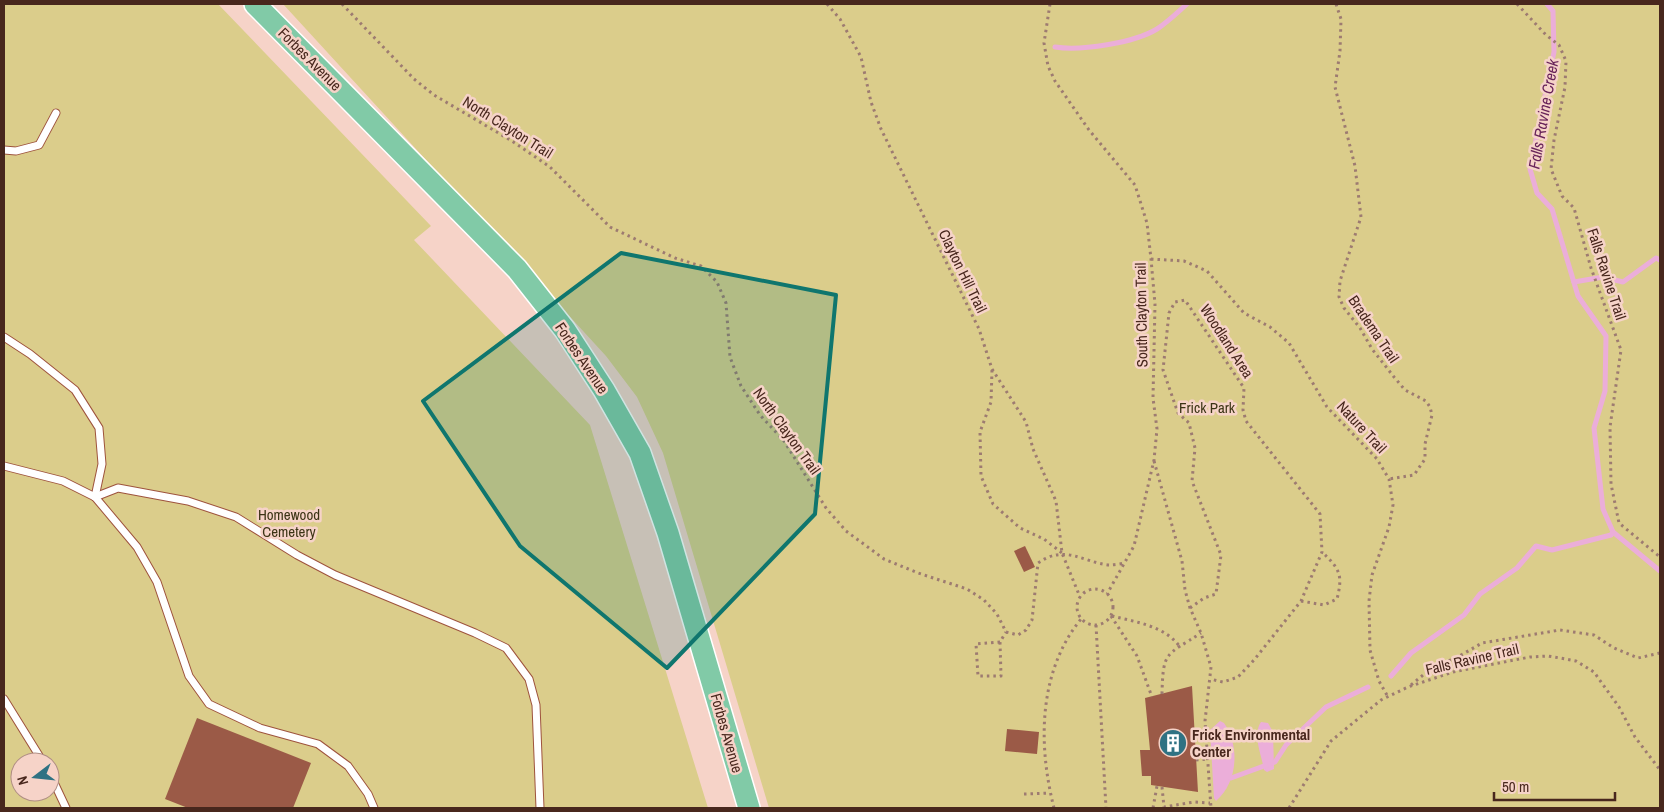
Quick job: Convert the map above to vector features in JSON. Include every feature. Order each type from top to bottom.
[{"type":"main road","name":"Forbes Avenue","points":[[256,4],[517,269],[565,330],[604,390],[640,453],[668,533],[749,808]]},
{"type":"lane","points":[[4,150],[16,150],[39,145],[56,113]]},
{"type":"lane","points":[[4,337],[30,354],[75,390],[99,428],[102,464],[95,498]]},
{"type":"lane","points":[[4,466],[62,481],[95,498],[137,547],[157,582],[189,676],[209,704],[260,728],[318,744],[348,766],[368,794],[374,808]]},
{"type":"lane","points":[[95,498],[118,488],[188,501],[236,517],[297,555],[335,575],[475,633],[506,648],[529,679],[536,705],[540,808]]},
{"type":"lane","points":[[4,699],[37,752]]},
{"type":"lane","points":[[60,795],[66,808]]},
{"type":"path","name":"North Clayton Trail","points":[[342,4],[414,80],[434,95],[512,141],[550,167],[610,227],[675,258],[701,266],[717,282],[726,303],[730,357],[741,386],[760,415],[784,441],[826,508],[846,530],[884,559],[968,589],[984,600],[997,614],[1006,632]]},
{"type":"path","name":"Clayton Hill Trail","points":[[827,4],[840,19],[861,57],[871,102],[881,129],[979,329],[992,370],[1026,422],[1033,449],[1056,501],[1062,553],[1080,597]]},
{"type":"path","name":"South Clayton Trail","points":[[1050,4],[1044,43],[1048,66],[1055,81],[1089,130],[1135,185],[1146,223],[1151,259],[1155,304],[1153,398],[1157,429],[1154,460],[1143,514],[1134,546],[1107,594]]},
{"type":"path","name":"Bradema Trail","points":[[1336,4],[1340,19],[1340,51],[1335,87],[1355,166],[1361,218],[1340,281],[1339,297],[1344,308],[1377,356],[1405,390],[1426,401],[1432,415],[1425,444],[1425,459],[1414,475],[1389,480]]},
{"type":"path","name":"Falls Ravine Trail","points":[[1517,4],[1546,35],[1559,45],[1566,61],[1565,86],[1554,140],[1551,169],[1562,196],[1574,208],[1591,268],[1621,350],[1610,427],[1611,484],[1619,523],[1660,557]]},
{"type":"path","name":"Nature Trail","points":[[1151,259],[1184,261],[1208,271],[1244,313],[1270,327],[1288,343],[1327,406],[1377,459],[1389,480],[1393,505],[1389,527],[1372,575],[1369,601],[1370,650],[1379,681],[1388,696]]},
{"type":"path","name":"Woodland Area","points":[[1190,608],[1204,598],[1216,594],[1220,555],[1192,481],[1195,448],[1189,423],[1178,412],[1163,370],[1170,313],[1175,302],[1185,300],[1244,388],[1243,410],[1246,421],[1320,514],[1322,552],[1301,602],[1238,677],[1223,682],[1210,680]]},
{"type":"path","points":[[992,370],[992,402],[980,432],[981,476],[993,504],[1020,528],[1044,539],[1062,553],[1110,565],[1126,563]]},
{"type":"path","points":[[1154,370],[1163,370]]},
{"type":"path","points":[[1154,460],[1182,561],[1185,590],[1211,667],[1205,721],[1211,808]]},
{"type":"path","points":[[1301,602],[1324,605],[1337,599],[1341,582],[1337,566],[1322,552]]},
{"type":"path","points":[[1000,642],[976,644],[978,676],[1001,676],[1000,642],[1006,632],[1018,635],[1026,630],[1033,612],[1038,563],[1047,556],[1062,553]]},
{"type":"path","points":[[1095,589],[1107,594],[1113,606],[1111,616],[1102,624],[1096,626],[1085,622],[1077,608],[1080,597],[1095,589]]},
{"type":"path","points":[[1111,616],[1146,624],[1173,637],[1180,647]]},
{"type":"path","points":[[1111,616],[1131,647],[1152,697]]},
{"type":"path","points":[[1054,808],[1044,760],[1047,695],[1066,642],[1081,618]]},
{"type":"path","points":[[1096,626],[1106,808]]},
{"type":"path","points":[[1408,687],[1434,666],[1456,658],[1482,643],[1560,630],[1594,635],[1614,648],[1638,658],[1660,653]]},
{"type":"path","points":[[1162,694],[1163,663],[1169,654],[1201,633]]},
{"type":"path","name":"Falls Ravine Trail","points":[[1289,808],[1331,741],[1380,700],[1408,687],[1453,672],[1530,657],[1548,656],[1576,661],[1594,672],[1660,770]]},
{"type":"path","points":[[1196,760],[1207,759]]},
{"type":"path","points":[[1153,808],[1157,786]]},
{"type":"path","points":[[1162,787],[1164,808],[1210,801]]},
{"type":"path","points":[[1024,794],[1050,793]]},
{"type":"highlighted area","points":[[621,253],[836,295],[815,514],[667,668],[520,546],[423,401]]},
{"type":"green space","name":"Homewood Cemetery","points":[[4,4],[218,4],[431,226],[414,240],[590,425],[708,808],[4,808]]},
{"type":"green space","name":"Frick Park","points":[[283,4],[1660,4],[1660,808],[769,808],[663,453],[637,397],[606,356]]},
{"type":"shaded area","points":[[1220,721],[1224,723],[1233,742],[1234,764],[1229,784],[1216,801],[1214,798],[1210,730]]},
{"type":"shaded area","points":[[1261,722],[1268,723],[1273,732],[1274,769],[1267,772],[1264,770],[1257,739],[1258,727]]},
{"type":"building","points":[[1025,546],[1035,567],[1024,572],[1014,551]]},
{"type":"building","name":"Frick Environmental Center","points":[[1192,686],[1198,792],[1151,785],[1151,776],[1142,776],[1140,750],[1150,750],[1145,698]]},
{"type":"building","points":[[197,718],[311,763],[293,808],[188,808],[165,799]]},
{"type":"building","points":[[1007,729],[1039,732],[1037,754],[1005,751]]},
{"type":"waterway","points":[[1055,47],[1093,47],[1135,38],[1157,29],[1187,4]]},
{"type":"waterway","name":"Falls Ravine Creek","points":[[1547,4],[1553,11],[1554,52],[1530,169],[1537,193],[1552,209],[1578,296],[1606,336],[1605,391],[1594,428],[1603,509],[1613,532],[1660,571]]},
{"type":"waterway","points":[[1574,282],[1603,277],[1623,282],[1656,258],[1660,260]]},
{"type":"waterway","points":[[1391,676],[1411,653],[1464,615],[1480,594],[1517,568],[1536,546],[1552,550],[1611,535],[1613,532]]},
{"type":"waterway","points":[[1231,778],[1275,762],[1286,745],[1326,707],[1368,687]]},
{"type":"place","name":"Frick Environmental Center","points":[[1173,743]]}]
